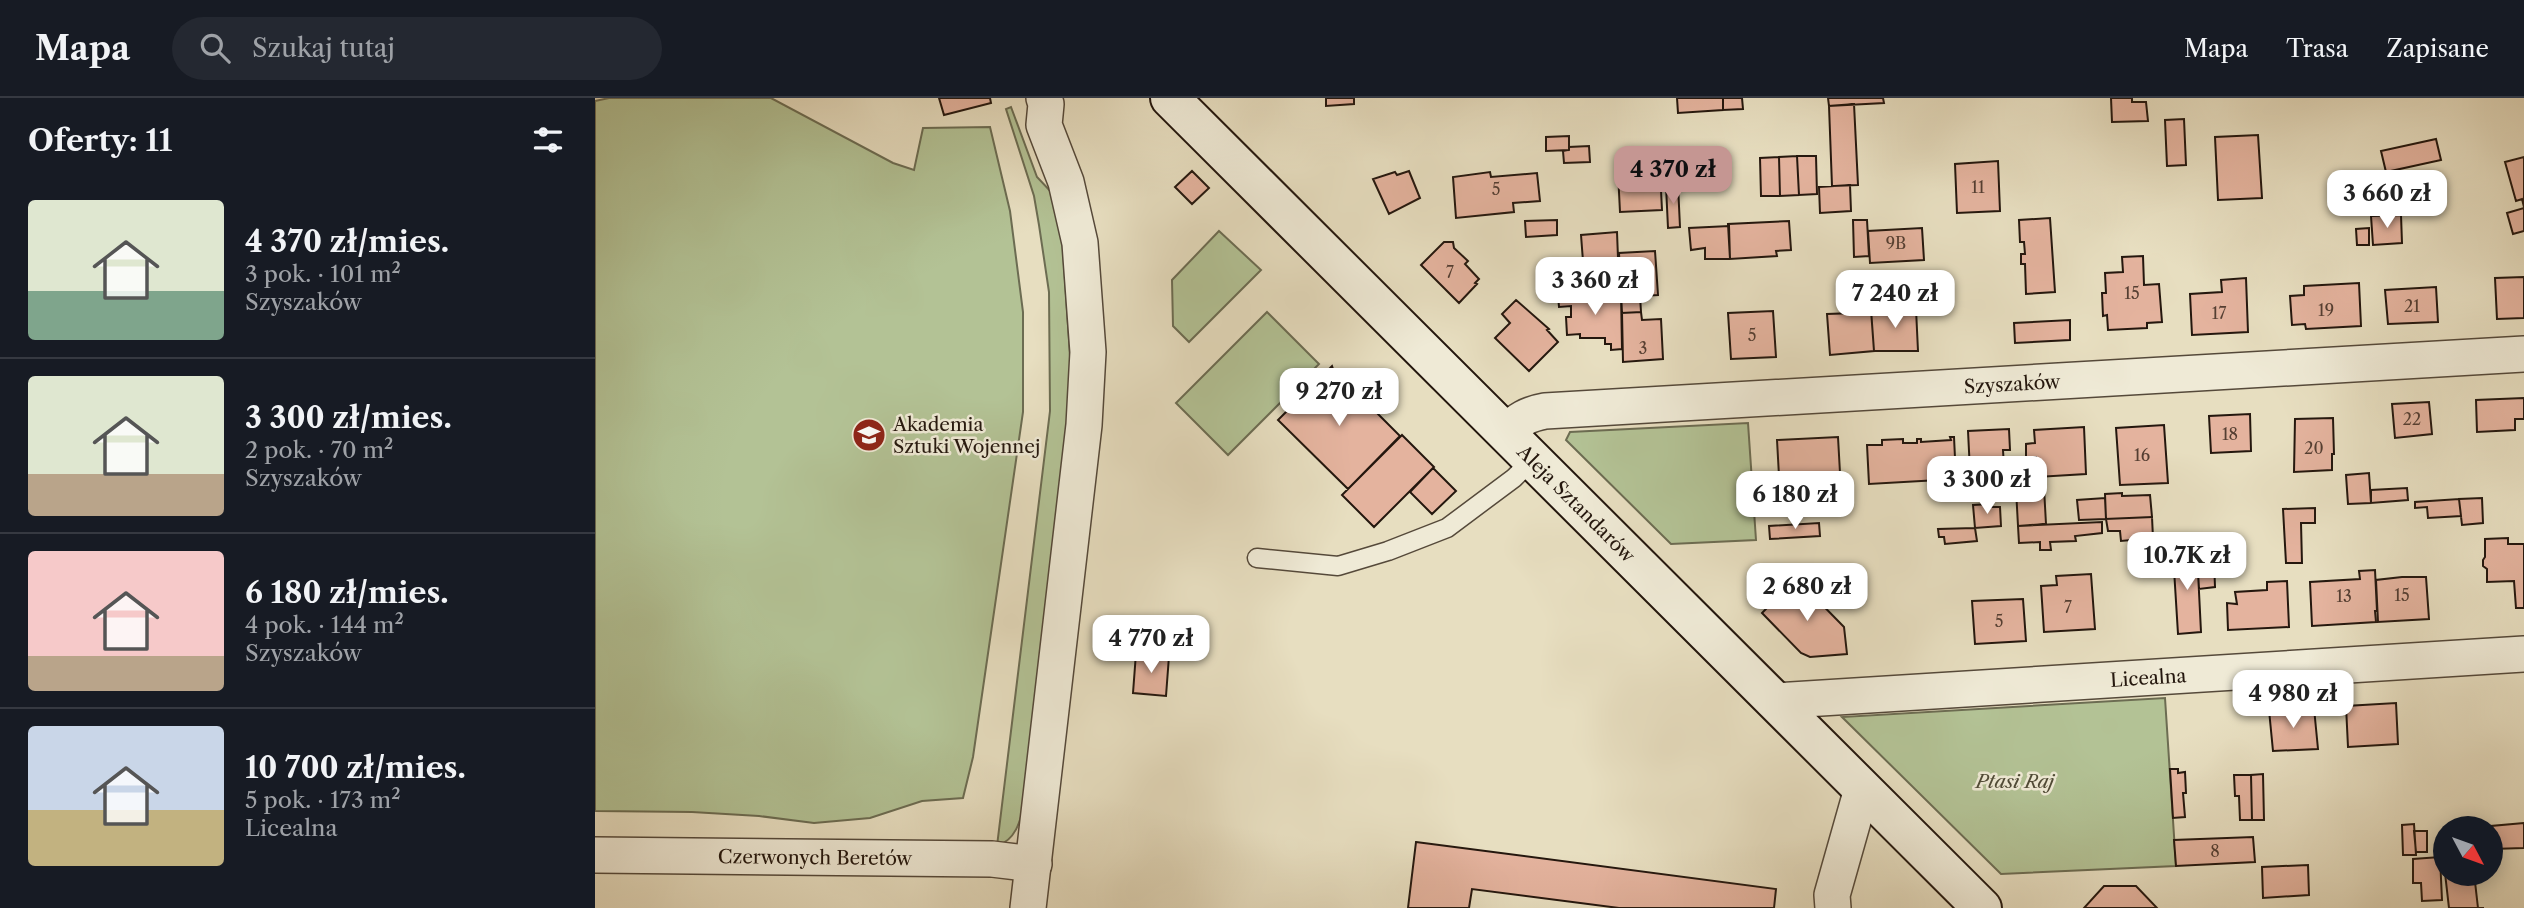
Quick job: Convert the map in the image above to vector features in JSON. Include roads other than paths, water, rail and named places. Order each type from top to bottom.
[{"type":"street","points":[[1020,98],[1028,112],[1044,111],[1066,182],[1080,243],[1088,352],[1084,425],[1028,908]]},
{"type":"street","name":"Aleja Sztandarów","points":[[1170,98],[1982,908]]},
{"type":"street","name":"Szyszaków","points":[[1506,432],[1531,413],[1545,411],[2524,354]]},
{"type":"street","name":"Licealna","points":[[1773,701],[2524,654]]},
{"type":"street","points":[[1833,908],[1832,895],[1862,789]]},
{"type":"street","name":"Czerwonych Beretów","points":[[595,855],[992,859],[1034,864]]},
{"type":"lane","points":[[1257,558],[1338,566],[1388,551],[1447,528],[1514,478],[1533,459]]},
{"type":"place","name":"Akademia Sztuki Wojennej","points":[[869,435]]},
{"type":"park label","name":"Ptasi Raj","points":[[2015,781]]}]
